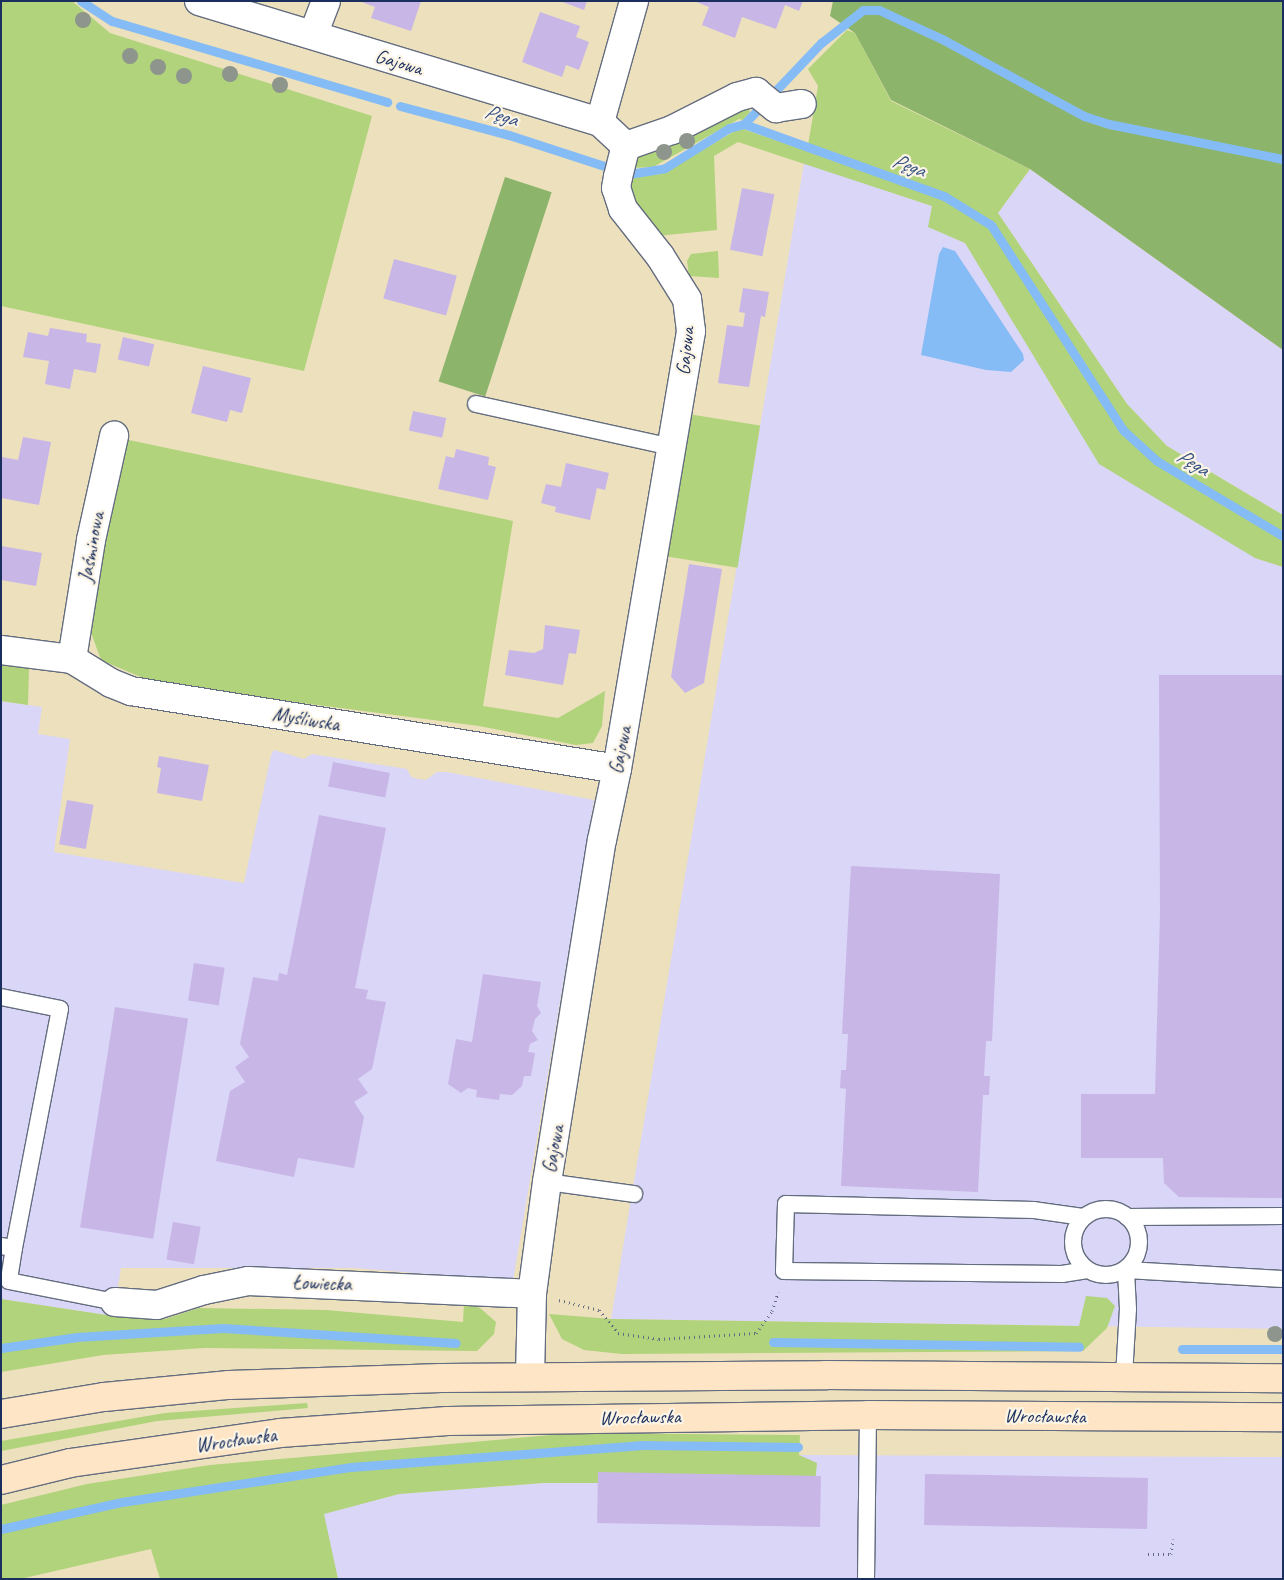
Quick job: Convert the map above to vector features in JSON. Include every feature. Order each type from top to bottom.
[{"type":"main road","name":"Wrocławska","points":[[1,1414],[104,1397],[229,1385],[530,1376],[1124,1376],[1283,1378]]},
{"type":"main road","name":"Wrocławska","points":[[1,1480],[70,1463],[299,1432],[448,1421],[868,1415],[1283,1417]]},
{"type":"street","name":"Gajowa","points":[[200,1],[600,122],[622,161],[616,188],[623,209],[660,256],[687,299],[691,331],[617,769],[602,840],[547,1182],[532,1294],[530,1376]]},
{"type":"street","points":[[313,35],[326,1]]},
{"type":"street","points":[[600,122],[634,1]]},
{"type":"street","points":[[622,161],[672,130],[737,97],[802,104]]},
{"type":"street","name":"Jaśminowa","points":[[72,659],[91,540],[114,436]]},
{"type":"street","name":"Myśliwska","points":[[1,650],[72,659],[111,683],[131,691],[617,769]]},
{"type":"street","name":"Łowiecka","points":[[115,1302],[157,1305],[204,1290],[248,1281],[532,1294]]},
{"type":"lane","points":[[476,404],[672,447]]},
{"type":"lane","points":[[1,997],[60,1010],[8,1247],[9,1281],[115,1302]]},
{"type":"lane","points":[[547,1182],[634,1194]]},
{"type":"lane","points":[[1127,1217],[1135,1226],[1139,1247],[1132,1265],[1126,1270],[1110,1276],[1086,1270],[1062,1274],[784,1271],[786,1204],[1034,1210],[1084,1217],[1106,1209],[1127,1217],[1283,1216]]},
{"type":"lane","points":[[1084,1217],[1076,1226],[1072,1244],[1078,1261],[1086,1270]]},
{"type":"lane","points":[[1126,1270],[1283,1279]]},
{"type":"lane","points":[[1124,1376],[1128,1309],[1126,1270]]},
{"type":"lane","points":[[866,1579],[868,1415]]},
{"type":"path","points":[[532,1294],[599,1310],[618,1334],[660,1339],[756,1333],[772,1311],[784,1271]]},
{"type":"path","points":[[1148,1554],[1171,1554],[1173,1539]]},
{"type":"shaded area","points":[[804,163],[932,206],[929,227],[965,243],[1035,355],[1062,406],[1255,558],[1283,567],[1283,1329],[611,1319]]},
{"type":"shaded area","points":[[1030,169],[1283,350],[1283,515],[1167,446],[1127,404],[998,213]]},
{"type":"shaded area","points":[[1,701],[42,707],[38,734],[70,739],[54,852],[244,883],[271,755],[274,750],[304,759],[312,754],[407,769],[411,777],[418,779],[426,780],[437,772],[447,772],[594,800],[513,1281],[354,1268],[121,1268],[113,1316],[1,1299]]},
{"type":"shaded area","points":[[799,1455],[1283,1457],[1283,1579],[338,1579],[323,1514],[399,1494],[543,1483]]},
{"type":"green space","points":[[1,1],[72,1],[110,33],[372,116],[304,371],[1,306]]},
{"type":"green space","points":[[833,1],[1283,1],[1283,350],[1030,169],[891,100],[855,33],[830,16]]},
{"type":"green space","points":[[847,30],[855,33],[891,101],[1030,169],[998,213],[1127,404],[1167,446],[1283,515],[1283,567],[1255,558],[1099,464],[965,243],[928,227],[932,206],[738,142],[714,156],[717,230],[657,236],[639,214],[626,184],[629,178],[661,174],[740,128],[807,151],[818,86],[808,69]]},
{"type":"green space","points":[[745,104],[750,112],[743,120],[739,119],[653,167],[631,168],[639,151]]},
{"type":"green space","points":[[505,177],[552,192],[485,397],[439,381]]},
{"type":"green space","points":[[718,251],[719,278],[689,276],[687,261],[691,254]]},
{"type":"green space","points":[[688,414],[760,425],[738,568],[665,556]]},
{"type":"green space","points":[[124,439],[513,521],[483,706],[558,718],[605,691],[602,726],[593,743],[576,745],[479,726],[157,684],[101,660],[89,627]]},
{"type":"green space","points":[[1,665],[29,669],[28,705],[1,701]]},
{"type":"green space","points":[[1086,1296],[1107,1298],[1115,1306],[1107,1328],[1083,1351],[622,1354],[584,1350],[562,1339],[549,1314],[611,1319],[1079,1326]]},
{"type":"green space","points":[[1,1299],[113,1316],[165,1319],[199,1308],[326,1310],[463,1322],[464,1303],[480,1308],[496,1322],[494,1334],[477,1351],[204,1348],[103,1355],[1,1372]]},
{"type":"green space","points":[[307,1403],[308,1408],[157,1421],[1,1451],[1,1441],[165,1413]]},
{"type":"green space","points":[[575,1433],[800,1435],[799,1455],[817,1463],[815,1483],[543,1483],[399,1494],[324,1514],[338,1579],[160,1579],[151,1549],[20,1579],[1,1579],[1,1505],[87,1484],[210,1465]]},
{"type":"water","points":[[943,247],[955,251],[1023,354],[1024,360],[1011,372],[986,370],[921,355],[939,254]]},
{"type":"building","points":[[359,1],[421,1],[411,31],[371,18],[375,7]]},
{"type":"building","points":[[560,1],[587,1],[584,10]]},
{"type":"building","points":[[694,1],[803,1],[799,11],[785,5],[776,29],[742,17],[735,38],[702,25],[709,7]]},
{"type":"building","points":[[540,12],[580,26],[576,37],[589,42],[579,70],[566,65],[562,77],[522,62]]},
{"type":"building","points":[[742,188],[774,194],[762,256],[730,250]]},
{"type":"building","points":[[394,259],[457,276],[446,315],[383,299]]},
{"type":"building","points":[[743,288],[769,292],[765,317],[761,316],[749,387],[718,383],[727,325],[743,327],[745,313],[739,312]]},
{"type":"building","points":[[50,328],[87,334],[86,342],[101,344],[96,373],[74,369],[70,389],[45,384],[49,361],[23,357],[28,332],[48,336]]},
{"type":"building","points":[[123,337],[154,344],[149,367],[118,359]]},
{"type":"building","points":[[203,366],[251,378],[242,413],[230,410],[227,422],[191,413]]},
{"type":"building","points":[[413,411],[446,418],[442,438],[409,431]]},
{"type":"building","points":[[23,437],[51,442],[39,505],[1,498],[2,457],[18,460]]},
{"type":"building","points":[[456,449],[489,457],[488,465],[496,467],[488,500],[438,489],[446,456],[454,458]]},
{"type":"building","points":[[566,463],[609,473],[605,490],[597,488],[590,520],[555,512],[556,507],[541,503],[546,484],[561,487]]},
{"type":"building","points":[[1,546],[42,553],[36,586],[1,580]]},
{"type":"building","points":[[689,564],[722,569],[704,683],[685,693],[671,677]]},
{"type":"building","points":[[545,625],[580,630],[576,654],[569,653],[563,685],[505,675],[509,650],[534,653],[543,649]]},
{"type":"building","points":[[1159,675],[1283,675],[1283,1198],[1179,1197],[1164,1183],[1163,1158],[1081,1158],[1081,1094],[1155,1094],[1160,913]]},
{"type":"building","points":[[159,756],[209,765],[202,801],[157,793],[161,768],[157,767]]},
{"type":"building","points":[[333,762],[390,773],[385,798],[328,787]]},
{"type":"building","points":[[67,800],[94,805],[86,849],[59,844]]},
{"type":"building","points":[[319,815],[386,828],[355,988],[368,990],[366,999],[386,1002],[372,1069],[358,1079],[368,1093],[354,1102],[364,1117],[354,1168],[298,1158],[294,1177],[216,1161],[230,1091],[245,1082],[235,1067],[249,1057],[240,1044],[253,977],[278,981],[279,973],[287,975]]},
{"type":"building","points":[[851,866],[1000,874],[992,1041],[986,1041],[984,1076],[990,1076],[989,1095],[983,1095],[978,1192],[841,1186],[846,1089],[840,1088],[841,1070],[846,1070],[848,1034],[842,1034]]},
{"type":"building","points":[[194,963],[225,968],[219,1005],[188,1001]]},
{"type":"building","points":[[483,974],[541,982],[537,1006],[541,1013],[535,1019],[532,1031],[538,1040],[530,1044],[528,1052],[535,1053],[531,1076],[524,1076],[522,1086],[512,1095],[500,1094],[499,1100],[476,1097],[477,1090],[468,1088],[461,1093],[448,1084],[456,1039],[472,1042]]},
{"type":"building","points":[[115,1007],[188,1019],[153,1239],[80,1227]]},
{"type":"building","points":[[173,1222],[201,1227],[194,1264],[166,1259]]},
{"type":"building","points":[[598,1472],[821,1476],[820,1527],[597,1523]]},
{"type":"building","points":[[925,1474],[1148,1478],[1147,1529],[924,1525]]},
{"type":"waterway","name":"Pęga","points":[[81,1],[112,21],[387,102]]},
{"type":"waterway","points":[[744,124],[821,43],[863,10],[879,10],[942,39],[1084,116],[1109,124],[1283,159]]},
{"type":"waterway","name":"Pęga","points":[[400,106],[509,135],[629,174],[665,168],[729,128],[744,124],[944,196],[991,225],[1123,430],[1157,461],[1283,536]]},
{"type":"waterway","points":[[1,1348],[77,1337],[223,1328],[456,1343]]},
{"type":"waterway","points":[[773,1342],[1079,1347]]},
{"type":"waterway","points":[[1182,1349],[1283,1349]]},
{"type":"waterway","points":[[1,1529],[122,1502],[351,1467],[643,1445],[798,1447]]}]
